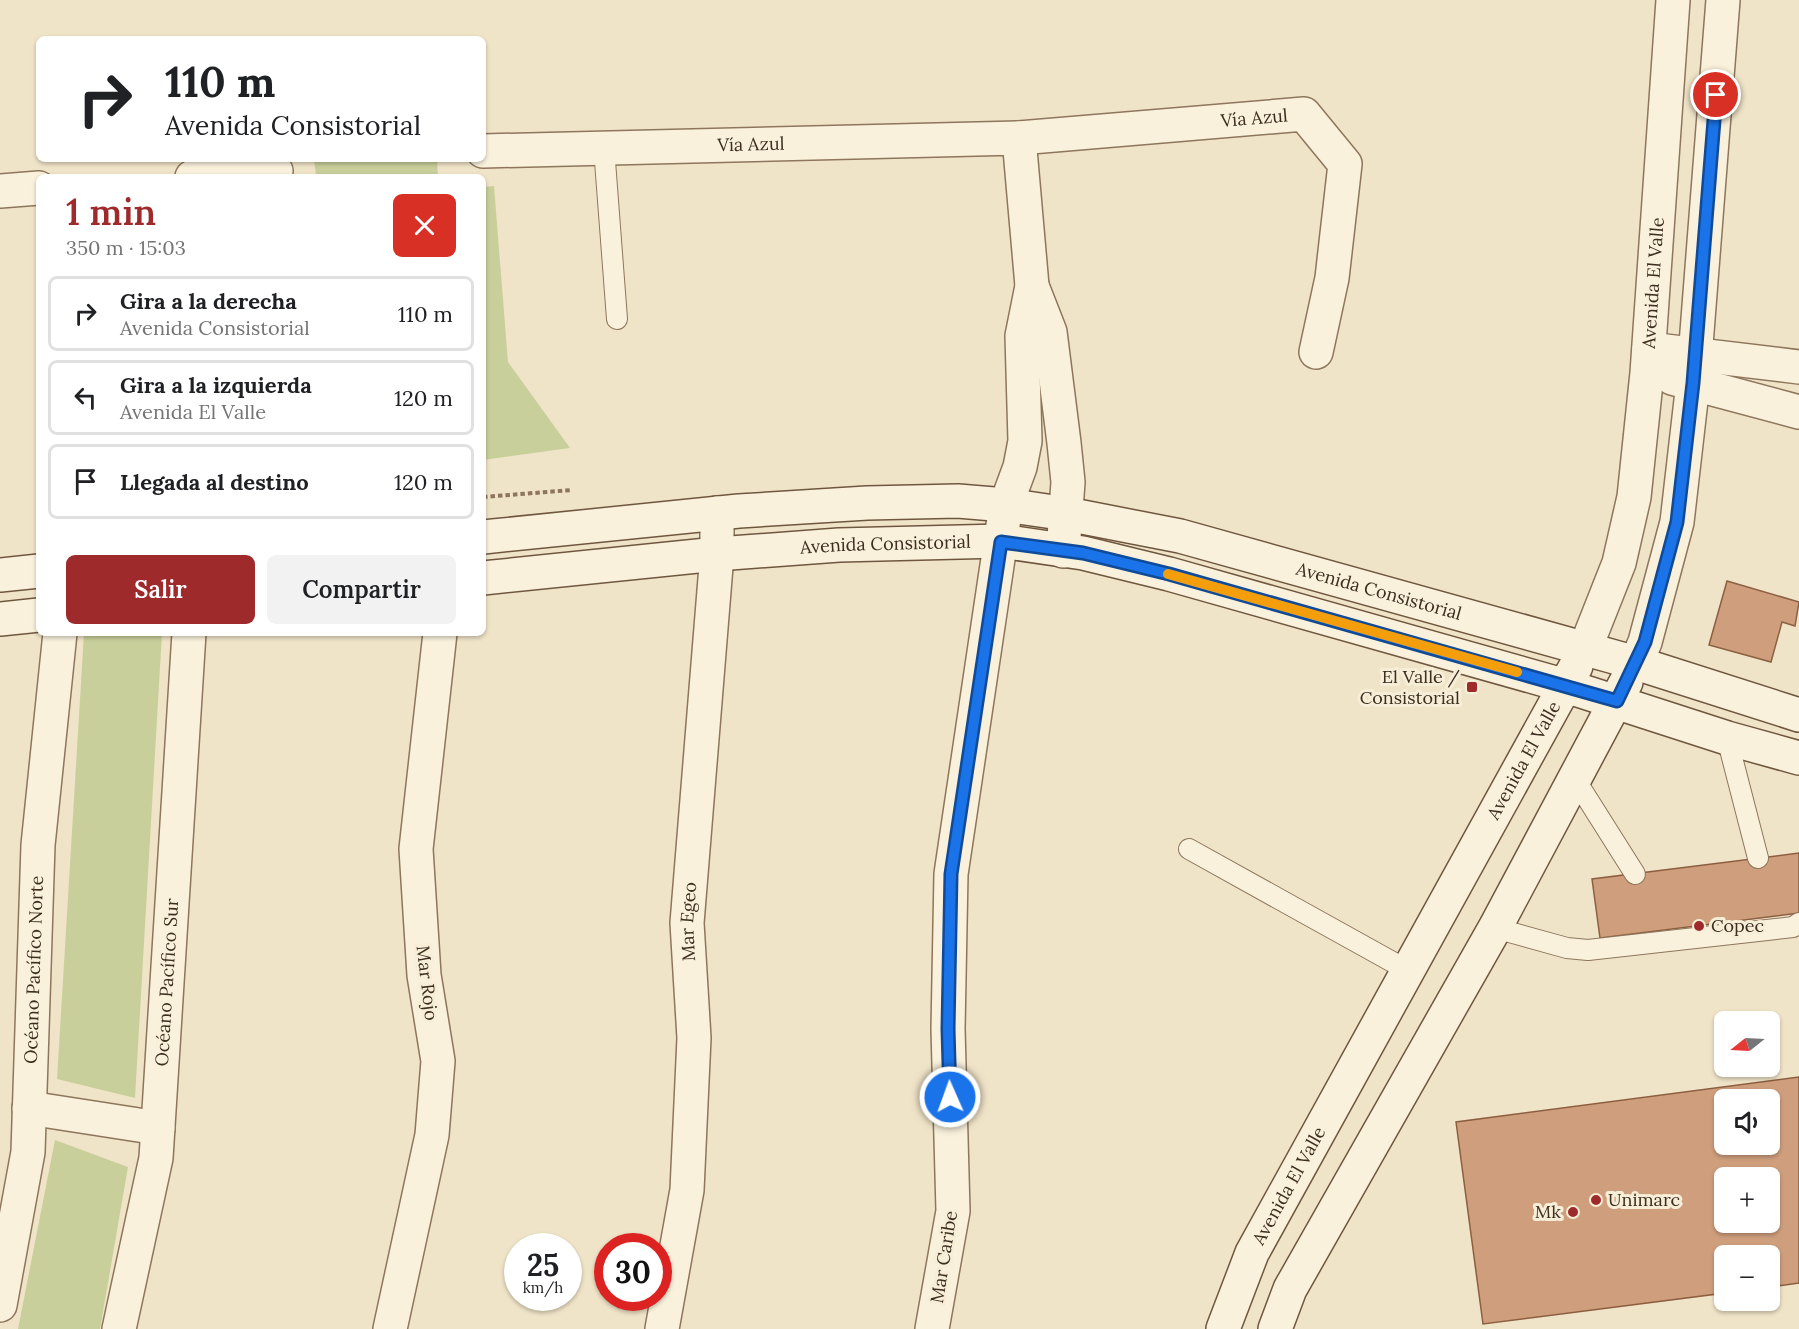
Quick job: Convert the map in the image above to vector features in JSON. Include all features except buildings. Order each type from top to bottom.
[{"type":"street","name":"Avenida El Valle","points":[[1223,1329],[1252,1253],[1566,686],[1585,649],[1619,563],[1632,508],[1648,361],[1673,0]]},
{"type":"street","points":[[1275,1329],[1290,1289],[1495,928],[1617,701],[1645,642],[1677,522],[1694,369],[1723,0]]},
{"type":"street","name":"Vía Azul","points":[[486,151],[1020,138],[1304,114],[1345,164],[1332,278],[1316,352]]},
{"type":"street","points":[[1006,505],[1020,467],[1025,441],[1022,336],[1032,286],[1020,138]]},
{"type":"street","points":[[234,174],[276,171]]},
{"type":"street","points":[[0,191],[36,188]]},
{"type":"street","points":[[1032,286],[1050,332],[1068,482],[1063,551]]},
{"type":"street","points":[[1648,361],[1694,369],[1799,367]]},
{"type":"street","points":[[1694,369],[1799,412]]},
{"type":"street","name":"Avenida Consistorial","points":[[486,537],[717,513],[867,503],[958,501],[1006,505],[1067,514],[1180,537],[1636,663],[1799,715]]},
{"type":"street","name":"Mar Caribe","points":[[932,1329],[953,1211],[948,1029],[951,874],[1006,505]]},
{"type":"street","name":"Mar Egeo","points":[[662,1329],[687,1191],[694,1038],[687,923],[717,554],[717,513]]},
{"type":"street","name":"Avenida Consistorial","points":[[486,578],[717,554],[839,545],[1001,542],[1083,553],[1169,574],[1566,686],[1727,738],[1799,758]]},
{"type":"street","points":[[0,575],[36,572]]},
{"type":"street","points":[[0,619],[36,615]]},
{"type":"street","name":"Océano Pacífico Norte","points":[[0,1305],[28,1152],[38,845],[60,636]]},
{"type":"street","name":"Océano Pacífico Sur","points":[[119,1329],[156,1158],[189,636]]},
{"type":"street","name":"Mar Rojo","points":[[390,1329],[432,1135],[438,1061],[424,975],[416,849],[440,636]]},
{"type":"street","points":[[29,1108],[158,1128]]},
{"type":"lane","points":[[604,148],[617,320]]},
{"type":"lane","points":[[1727,738],[1758,858]]},
{"type":"lane","points":[[1575,779],[1635,874]]},
{"type":"lane","points":[[1189,849],[1407,970]]},
{"type":"lane","points":[[1495,928],[1567,948],[1588,950],[1673,935],[1774,922],[1793,927],[1799,923]]},
{"type":"green space","points":[[314,162],[437,162],[438,174],[316,174]]},
{"type":"green space","points":[[494,186],[508,362],[570,448],[486,460],[486,187]]},
{"type":"green space","points":[[84,636],[162,636],[135,1098],[57,1079]]},
{"type":"green space","points":[[55,1140],[128,1167],[100,1329],[18,1329]]},
{"type":"slow traffic","points":[[1168,574],[1517,672]]},
{"type":"place","name":"El Valle / Consistorial","points":[[1472,687]]},
{"type":"place","name":"Copec","points":[[1699,926]]},
{"type":"place","name":"Unimarc","points":[[1596,1200]]},
{"type":"place","name":"Mk","points":[[1573,1212]]},
{"type":"route","points":[[950,1097],[948,1029],[951,874],[1001,542],[1083,553],[1169,574],[1617,701],[1645,642],[1677,522],[1693,383],[1716,95]]}]
